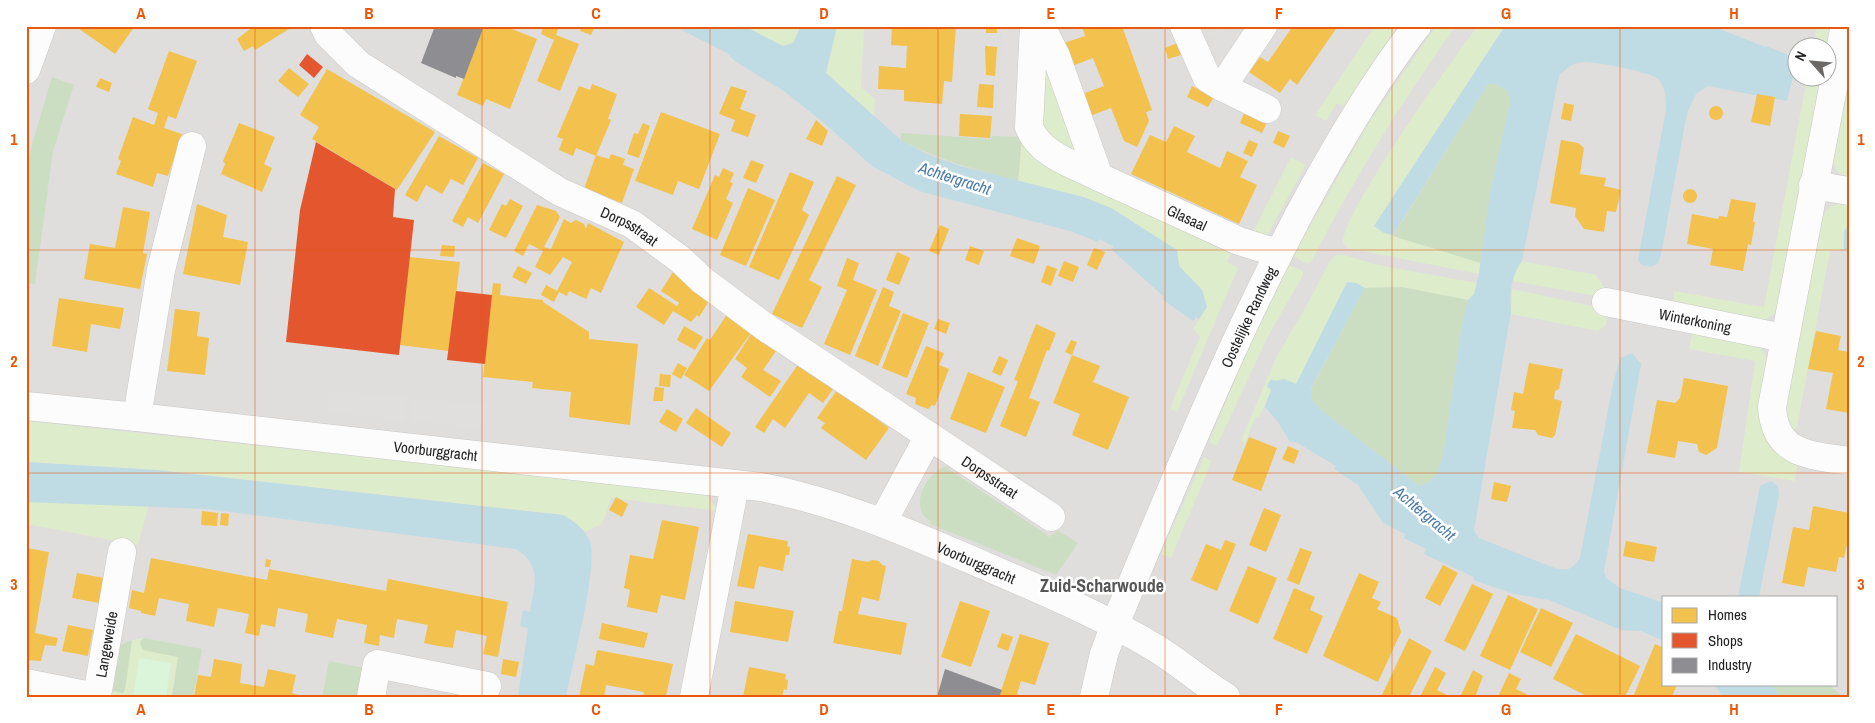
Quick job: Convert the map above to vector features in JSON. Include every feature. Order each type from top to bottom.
[{"type":"street","points":[[26,70],[42,26]]},
{"type":"street","name":"Dorpsstraat","points":[[324,26],[328,34],[358,64],[560,192],[632,224],[681,260],[702,280],[765,327],[1051,517]]},
{"type":"street","name":"Glasaal","points":[[1034,26],[1029,127],[1033,138],[1047,151],[1099,177],[1240,241],[1277,253]]},
{"type":"street","points":[[1041,26],[1056,56],[1099,177]]},
{"type":"street","points":[[1184,26],[1207,78],[1267,109]]},
{"type":"street","points":[[1222,87],[1263,26]]},
{"type":"street","name":"Oostelijke Randweg","points":[[1094,697],[1104,654],[1115,624],[1237,338],[1277,253],[1340,141],[1373,89],[1417,26]]},
{"type":"street","points":[[1848,26],[1844,30],[1813,185],[1772,407],[1773,422],[1778,435],[1790,447],[1808,455],[1849,461]]},
{"type":"street","points":[[137,416],[161,270],[192,146]]},
{"type":"street","points":[[1813,185],[1849,192]]},
{"type":"street","name":"Winterkoning","points":[[1606,302],[1784,338]]},
{"type":"street","name":"Voorburggracht","points":[[26,406],[137,416],[769,489],[822,501],[882,523],[1020,581],[1115,624],[1157,648],[1226,697]]},
{"type":"street","points":[[882,523],[929,436]]},
{"type":"street","points":[[694,697],[735,485]]},
{"type":"street","name":"Langeweide","points":[[26,683],[91,696],[98,690],[122,552]]},
{"type":"street","points":[[370,697],[377,664],[487,686]]},
{"type":"shaded area","points":[[26,26],[1849,26],[1849,697],[26,697]]},
{"type":"shaded area","points":[[56,26],[63,26],[54,42],[41,80],[36,83],[45,51]]},
{"type":"shaded area","points":[[1002,26],[1024,26],[1018,112],[998,111]]},
{"type":"shaded area","points":[[1193,26],[1217,26],[1219,31],[1223,26],[1251,26],[1224,65],[1205,53],[1219,32],[1198,40]]},
{"type":"shaded area","points":[[329,391],[408,398],[404,420],[327,412]]},
{"type":"shaded area","points":[[414,398],[485,405],[482,428],[413,421]]},
{"type":"shaded area","points":[[417,689],[457,697],[415,697]]},
{"type":"green space","points":[[744,26],[801,26],[793,43],[782,46]]},
{"type":"green space","points":[[837,26],[864,26],[861,87],[875,99],[874,118],[826,73]]},
{"type":"green space","points":[[1375,26],[1398,26],[1344,106],[1337,103],[1326,121],[1315,115]]},
{"type":"green space","points":[[1436,26],[1456,26],[1416,83],[1379,141],[1311,262],[1306,263],[1293,256],[1370,121]]},
{"type":"green space","points":[[1478,26],[1505,26],[1374,226],[1393,236],[1481,263],[1479,274],[1347,248],[1343,243],[1347,227],[1378,170],[1447,68]]},
{"type":"green space","points":[[1817,26],[1838,26],[1833,38],[1815,38]]},
{"type":"green space","points":[[1849,51],[1849,181],[1837,171],[1832,160]]},
{"type":"green space","points":[[1043,62],[1080,153],[1052,141],[1043,125]]},
{"type":"green space","points":[[52,77],[74,85],[53,151],[35,284],[26,283],[26,182],[31,148]]},
{"type":"green space","points":[[1488,84],[1496,84],[1508,92],[1510,102],[1490,192],[1481,263],[1393,236]]},
{"type":"green space","points":[[1805,88],[1824,88],[1778,312],[1761,322],[1674,307],[1674,291],[1764,307]]},
{"type":"green space","points":[[901,133],[991,139],[991,136],[1022,137],[1018,181],[943,159],[901,140]]},
{"type":"green space","points":[[1022,137],[1043,162],[1042,165],[1206,239],[1205,242],[1231,254],[1227,262],[1238,268],[1177,412],[1170,409],[1200,336],[1193,329],[1207,307],[1202,290],[1179,266],[1177,250],[1111,208],[1083,197],[1018,181]]},
{"type":"green space","points":[[1291,157],[1306,165],[1265,239],[1253,232]]},
{"type":"green space","points":[[1849,201],[1849,223],[1843,241],[1844,249],[1830,251],[1797,427],[1799,427],[1789,433],[1784,399],[1820,219],[1831,206]]},
{"type":"green space","points":[[1336,255],[1344,255],[1378,265],[1477,283],[1474,294],[1468,300],[1401,287],[1365,288],[1356,283],[1296,384],[1284,379],[1275,381],[1259,418],[1256,416],[1245,443],[1241,440],[1277,356],[1330,261]]},
{"type":"green space","points":[[1522,261],[1596,275],[1608,293],[1607,298],[1513,281],[1514,273]]},
{"type":"green space","points":[[1289,265],[1303,271],[1303,275],[1266,340],[1217,446],[1209,442],[1255,333]]},
{"type":"green space","points":[[1401,287],[1468,300],[1462,324],[1443,456],[1440,467],[1433,479],[1419,486],[1320,409],[1311,399],[1311,389],[1365,288]]},
{"type":"green space","points":[[1512,289],[1605,309],[1607,314],[1606,325],[1598,331],[1511,314]]},
{"type":"green space","points":[[1693,329],[1758,345],[1764,352],[1798,463],[1795,481],[1739,472],[1755,361],[1689,349]]},
{"type":"green space","points":[[26,421],[704,493],[719,511],[611,498],[603,523],[585,532],[563,515],[156,470],[26,462]]},
{"type":"green space","points":[[1204,457],[1212,461],[1171,558],[1161,554]]},
{"type":"green space","points":[[948,466],[950,470],[1050,537],[1057,530],[1078,543],[1056,575],[930,524],[931,521],[924,516],[920,508],[922,491],[933,475],[940,469]]},
{"type":"green space","points":[[26,502],[149,505],[138,545],[26,524]]},
{"type":"green space","points":[[144,638],[140,641],[178,657],[172,697],[110,697],[112,689],[125,689],[132,640]]},
{"type":"green space","points":[[144,638],[202,649],[193,697],[172,697],[178,657],[143,650],[140,643]]},
{"type":"green space","points":[[132,640],[125,689],[123,693],[113,691],[120,645]]},
{"type":"green space","points":[[139,658],[171,663],[166,697],[133,697]]},
{"type":"green space","points":[[329,661],[364,668],[359,697],[322,697]]},
{"type":"green space","points":[[1773,686],[1830,686],[1843,697],[1781,697]]},
{"type":"water","name":"Achtergracht","points":[[674,26],[744,26],[783,46],[793,43],[801,26],[837,26],[826,73],[901,140],[927,154],[960,166],[1083,197],[1111,208],[1177,250],[1179,266],[1202,290],[1207,307],[1199,319],[1196,317],[1193,321],[1162,299],[1164,297],[1112,250],[1113,246],[1099,239],[1098,242],[1070,231],[919,191],[872,166],[824,123],[784,91],[736,62],[727,53]]},
{"type":"water","name":"Achtergracht","points":[[1505,26],[1712,26],[1788,55],[1788,88],[1790,88],[1787,101],[1707,86],[1696,94],[1687,113],[1661,255],[1658,263],[1651,267],[1642,265],[1638,260],[1666,110],[1664,89],[1657,78],[1645,73],[1590,62],[1581,62],[1568,68],[1559,76],[1522,261],[1515,272],[1512,285],[1511,312],[1474,530],[1479,538],[1552,567],[1568,569],[1577,562],[1580,558],[1613,384],[1620,358],[1632,353],[1641,364],[1604,571],[1606,578],[1620,588],[1662,602],[1662,640],[1641,631],[1621,630],[1549,600],[1514,594],[1473,580],[1474,577],[1424,554],[1426,549],[1404,538],[1405,534],[1383,523],[1358,485],[1334,469],[1336,466],[1296,442],[1290,442],[1278,422],[1265,407],[1271,390],[1267,386],[1271,379],[1275,381],[1284,379],[1296,384],[1347,282],[1356,283],[1365,288],[1311,388],[1311,399],[1320,409],[1419,486],[1433,479],[1440,467],[1443,456],[1462,324],[1468,300],[1474,294],[1479,274],[1490,192],[1510,102],[1508,92],[1496,84],[1488,84],[1393,235],[1384,233],[1374,226]]},
{"type":"water","points":[[1849,223],[1849,252],[1844,249],[1844,232]]},
{"type":"water","points":[[26,462],[156,470],[563,515],[585,533],[590,542],[592,555],[588,594],[566,697],[518,697],[528,628],[520,626],[523,610],[530,612],[535,577],[530,562],[525,555],[516,549],[207,509],[26,502]]},
{"type":"water","points":[[1771,481],[1778,486],[1779,494],[1759,596],[1738,596],[1760,486]]},
{"type":"water","points":[[1715,686],[1773,686],[1781,697],[1723,697]]},
{"type":"building: Homes","points":[[75,26],[135,26],[115,54]]},
{"type":"building: Homes","points":[[254,26],[294,26],[255,50],[253,46],[244,51],[237,39]]},
{"type":"building: Homes","points":[[484,26],[504,26],[537,39],[510,109],[486,99],[483,106],[457,95]]},
{"type":"building: Homes","points":[[544,26],[559,26],[556,35],[579,44],[560,91],[537,81],[554,40],[541,34]]},
{"type":"building: Homes","points":[[582,26],[595,26],[591,35],[580,31]]},
{"type":"building: Homes","points":[[892,26],[956,26],[952,82],[944,81],[942,104],[904,101],[904,90],[878,89],[879,66],[906,68],[907,46],[891,45]]},
{"type":"building: Homes","points":[[986,26],[997,26],[997,33],[986,33]]},
{"type":"building: Homes","points":[[1082,26],[1122,26],[1152,110],[1146,112],[1149,121],[1137,147],[1124,141],[1111,108],[1090,116],[1082,94],[1104,86],[1093,58],[1072,66],[1064,43],[1085,36]]},
{"type":"building: Homes","points":[[1293,26],[1338,26],[1297,85],[1290,79],[1280,93],[1249,72],[1260,57],[1268,62]]},
{"type":"building: Homes","points":[[1177,43],[1181,55],[1168,59],[1165,48]]},
{"type":"building: Homes","points":[[985,46],[997,47],[995,76],[986,75]]},
{"type":"building: Homes","points":[[169,51],[197,61],[176,119],[168,116],[164,128],[182,134],[168,176],[157,173],[153,187],[116,174],[121,161],[118,159],[133,117],[154,125],[158,113],[148,109]]},
{"type":"building: Homes","points":[[289,68],[309,84],[298,97],[278,81]]},
{"type":"building: Homes","points":[[327,69],[435,132],[397,190],[312,139],[319,127],[300,115]]},
{"type":"building: Homes","points":[[100,78],[112,83],[109,92],[96,87]]},
{"type":"building: Homes","points":[[592,84],[617,94],[608,119],[611,120],[596,156],[576,148],[573,156],[559,150],[563,139],[557,137],[579,86],[590,90]]},
{"type":"building: Homes","points":[[979,84],[994,85],[993,108],[977,107]]},
{"type":"building: Homes","points":[[731,86],[747,91],[740,109],[756,115],[748,137],[731,131],[735,120],[719,114]]},
{"type":"building: Homes","points":[[1192,86],[1214,97],[1208,107],[1187,97]]},
{"type":"building: Homes","points":[[1757,94],[1775,97],[1770,126],[1751,122]]},
{"type":"building: Homes","points":[[1564,103],[1574,105],[1571,121],[1561,119]]},
{"type":"building: Homes","points":[[1716,106],[1721,108],[1723,113],[1721,118],[1716,120],[1711,118],[1709,113],[1711,108]]},
{"type":"building: Homes","points":[[1245,111],[1267,122],[1262,133],[1240,123]]},
{"type":"building: Homes","points":[[661,112],[720,134],[699,189],[678,181],[673,195],[635,181]]},
{"type":"building: Homes","points":[[960,114],[992,116],[990,138],[959,136]]},
{"type":"building: Homes","points":[[816,120],[828,131],[822,146],[806,139]]},
{"type":"building: Homes","points":[[239,123],[275,137],[264,164],[272,168],[262,192],[221,174],[225,164],[223,161]]},
{"type":"building: Homes","points":[[643,123],[650,126],[639,158],[627,154],[634,133],[638,134]]},
{"type":"building: Homes","points":[[1174,126],[1195,136],[1187,152],[1220,168],[1227,151],[1248,161],[1240,177],[1257,185],[1239,224],[1131,174],[1150,135],[1166,142]]},
{"type":"building: Homes","points":[[1278,131],[1290,136],[1284,148],[1273,143]]},
{"type":"building: Homes","points":[[439,136],[478,158],[463,185],[451,179],[442,194],[426,185],[417,202],[405,195]]},
{"type":"building: Homes","points":[[1249,140],[1258,144],[1252,157],[1243,153]]},
{"type":"building: Homes","points":[[1561,140],[1578,143],[1584,148],[1580,174],[1606,178],[1604,186],[1621,190],[1616,212],[1607,211],[1604,232],[1584,229],[1575,216],[1576,208],[1550,203]]},
{"type":"building: Homes","points":[[611,154],[625,159],[623,165],[634,169],[622,203],[584,189],[596,155],[609,159]]},
{"type":"building: Homes","points":[[751,160],[764,165],[756,183],[743,178]]},
{"type":"building: Homes","points":[[483,163],[504,174],[478,223],[468,217],[463,227],[452,221]]},
{"type":"building: Homes","points":[[723,168],[734,173],[730,182],[733,183],[726,199],[733,203],[717,240],[692,229],[715,175],[719,177]]},
{"type":"building: Homes","points":[[790,172],[814,182],[802,210],[809,215],[779,280],[749,267]]},
{"type":"building: Homes","points":[[837,176],[856,185],[809,280],[822,287],[802,328],[772,314]]},
{"type":"building: Homes","points":[[748,188],[775,200],[746,266],[720,255]]},
{"type":"building: Homes","points":[[1687,189],[1693,189],[1697,196],[1693,203],[1687,203],[1683,199],[1683,193]]},
{"type":"building: Homes","points":[[510,199],[523,206],[506,238],[489,230],[502,204],[506,206]]},
{"type":"building: Homes","points":[[1731,199],[1756,203],[1751,245],[1748,244],[1743,271],[1710,265],[1713,249],[1687,244],[1692,214],[1718,219],[1719,216],[1727,217]]},
{"type":"building: Homes","points":[[197,204],[227,215],[223,237],[248,242],[240,285],[183,274]]},
{"type":"building: Homes","points":[[537,205],[556,211],[560,217],[544,247],[551,249],[564,219],[571,223],[576,220],[584,224],[586,229],[588,223],[624,242],[601,293],[591,288],[586,299],[569,291],[567,296],[559,292],[554,302],[541,295],[546,285],[557,291],[572,262],[563,257],[550,275],[535,267],[543,251],[529,244],[523,256],[514,251]]},
{"type":"building: Homes","points":[[123,207],[150,212],[143,253],[147,254],[140,289],[84,279],[90,244],[115,248]]},
{"type":"building: Homes","points":[[940,225],[949,229],[939,255],[929,251]]},
{"type":"building: Homes","points":[[1017,238],[1040,246],[1034,264],[1010,256]]},
{"type":"building: Homes","points":[[442,245],[455,246],[454,257],[440,256]]},
{"type":"building: Homes","points":[[970,246],[984,251],[979,265],[965,260]]},
{"type":"building: Homes","points":[[1094,248],[1105,252],[1097,270],[1087,265]]},
{"type":"building: Homes","points":[[897,252],[910,258],[899,285],[886,280]]},
{"type":"building: Homes","points":[[409,257],[460,262],[449,351],[399,345]]},
{"type":"building: Homes","points":[[847,258],[859,263],[853,280],[877,290],[850,355],[824,344],[847,290],[837,286]]},
{"type":"building: Homes","points":[[1064,261],[1079,267],[1073,282],[1058,276]]},
{"type":"building: Homes","points":[[1047,265],[1057,269],[1051,286],[1041,282]]},
{"type":"building: Homes","points":[[518,266],[532,273],[526,284],[512,277]]},
{"type":"building: Homes","points":[[673,272],[711,298],[699,317],[697,315],[691,322],[673,311],[664,325],[636,307],[649,288],[677,306],[679,303],[661,291]]},
{"type":"building: Homes","points":[[493,283],[501,284],[500,295],[543,300],[543,302],[589,332],[589,339],[638,344],[630,425],[569,417],[571,392],[532,388],[533,382],[483,377]]},
{"type":"building: Homes","points":[[883,287],[894,292],[889,306],[901,311],[878,366],[855,356]]},
{"type":"building: Homes","points":[[59,298],[124,308],[120,329],[91,324],[87,352],[52,346]]},
{"type":"building: Homes","points":[[175,309],[200,312],[197,336],[209,338],[205,375],[167,371]]},
{"type":"building: Homes","points":[[728,313],[753,330],[709,391],[684,375],[707,338],[710,340]]},
{"type":"building: Homes","points":[[903,313],[929,323],[907,378],[882,368]]},
{"type":"building: Homes","points":[[938,319],[950,323],[946,334],[934,329]]},
{"type":"building: Homes","points":[[1036,324],[1056,333],[1049,351],[1047,350],[1029,398],[1040,402],[1026,437],[1000,426],[1018,381],[1014,380]]},
{"type":"building: Homes","points":[[684,326],[703,337],[695,350],[677,340]]},
{"type":"building: Homes","points":[[753,331],[778,348],[763,370],[781,381],[770,397],[741,377],[747,368],[735,359]]},
{"type":"building: Homes","points":[[1816,331],[1841,336],[1838,350],[1849,352],[1849,413],[1826,409],[1833,373],[1808,369]]},
{"type":"building: Homes","points":[[1071,340],[1077,342],[1072,355],[1065,352]]},
{"type":"building: Homes","points":[[926,346],[944,353],[939,365],[949,369],[935,406],[932,405],[928,409],[915,404],[916,398],[906,394]]},
{"type":"building: Homes","points":[[1072,355],[1100,366],[1093,382],[1129,397],[1108,450],[1072,435],[1080,414],[1053,403]]},
{"type":"building: Homes","points":[[999,356],[1008,360],[1001,376],[992,372]]},
{"type":"building: Homes","points":[[678,363],[687,368],[681,379],[672,374]]},
{"type":"building: Homes","points":[[799,363],[833,389],[823,403],[809,393],[785,428],[773,419],[764,433],[755,427]]},
{"type":"building: Homes","points":[[1529,363],[1563,369],[1559,389],[1555,391],[1554,399],[1562,401],[1555,435],[1552,438],[1538,435],[1535,430],[1512,428],[1515,411],[1511,410],[1514,392],[1523,394]]},
{"type":"building: Homes","points":[[968,372],[1005,387],[986,433],[950,419]]},
{"type":"building: Homes","points":[[660,374],[671,375],[670,387],[659,386]]},
{"type":"building: Homes","points":[[1684,378],[1728,386],[1717,448],[1706,455],[1699,452],[1697,444],[1678,441],[1675,458],[1647,453],[1657,400],[1675,403],[1680,398]]},
{"type":"building: Homes","points":[[655,387],[664,388],[663,401],[653,401]]},
{"type":"building: Homes","points":[[837,390],[889,428],[866,460],[821,428],[825,423],[817,418]]},
{"type":"building: Homes","points":[[696,408],[731,433],[722,447],[686,423]]},
{"type":"building: Homes","points":[[667,409],[683,419],[676,432],[659,422]]},
{"type":"building: Homes","points":[[1249,437],[1277,448],[1261,491],[1232,480]]},
{"type":"building: Homes","points":[[1288,446],[1299,451],[1294,464],[1282,459]]},
{"type":"building: Homes","points":[[1494,482],[1511,486],[1507,502],[1491,499]]},
{"type":"building: Homes","points":[[616,497],[628,504],[622,517],[609,510]]},
{"type":"building: Homes","points":[[1813,506],[1849,513],[1849,535],[1844,558],[1839,557],[1836,572],[1808,567],[1804,587],[1782,583],[1793,527],[1809,530]]},
{"type":"building: Homes","points":[[1264,508],[1281,515],[1266,552],[1249,545]]},
{"type":"building: Homes","points":[[202,511],[218,513],[217,526],[201,525]]},
{"type":"building: Homes","points":[[221,513],[229,514],[228,526],[220,525]]},
{"type":"building: Homes","points":[[662,520],[699,527],[685,600],[661,595],[657,613],[627,607],[630,590],[624,588],[630,555],[653,559]]},
{"type":"building: Homes","points":[[748,534],[788,541],[787,546],[790,547],[789,555],[786,555],[783,571],[759,566],[754,589],[737,586]]},
{"type":"building: Homes","points":[[1225,540],[1236,544],[1217,591],[1191,580],[1206,544],[1221,550]]},
{"type":"building: Homes","points":[[1626,541],[1657,547],[1654,562],[1623,556]]},
{"type":"building: Homes","points":[[26,548],[49,552],[35,633],[58,638],[56,646],[45,645],[41,661],[26,660]]},
{"type":"building: Homes","points":[[1300,548],[1312,552],[1299,585],[1287,580]]},
{"type":"building: Homes","points":[[151,558],[267,580],[269,569],[386,591],[388,579],[508,602],[498,657],[483,654],[487,636],[456,630],[453,648],[438,646],[424,643],[428,625],[397,619],[394,638],[380,635],[379,646],[364,643],[367,625],[337,619],[333,638],[305,632],[308,614],[278,608],[275,627],[261,624],[259,636],[245,633],[249,614],[218,608],[214,627],[186,621],[189,604],[159,598],[155,616],[141,613],[141,611],[129,608],[132,590],[144,593]]},
{"type":"building: Homes","points":[[266,559],[271,560],[270,567],[265,567]]},
{"type":"building: Homes","points":[[852,559],[868,562],[872,560],[879,561],[882,565],[886,566],[879,601],[862,597],[858,614],[907,623],[901,655],[833,643],[839,611],[842,611]]},
{"type":"building: Homes","points":[[1443,565],[1458,573],[1440,606],[1425,598]]},
{"type":"building: Homes","points":[[1248,566],[1277,578],[1258,624],[1229,611]]},
{"type":"building: Homes","points":[[77,573],[104,578],[99,603],[72,598]]},
{"type":"building: Homes","points":[[1359,573],[1379,582],[1372,598],[1381,602],[1377,609],[1397,618],[1401,632],[1378,682],[1323,656]]},
{"type":"building: Homes","points":[[1472,584],[1493,594],[1465,651],[1444,641]]},
{"type":"building: Homes","points":[[1294,588],[1315,597],[1310,610],[1323,616],[1307,654],[1273,639]]},
{"type":"building: Homes","points":[[1508,595],[1538,609],[1510,670],[1480,656]]},
{"type":"building: Homes","points":[[735,601],[794,611],[788,642],[730,632]]},
{"type":"building: Homes","points":[[960,601],[990,611],[971,667],[941,657]]},
{"type":"building: Homes","points":[[1541,608],[1573,623],[1551,667],[1520,652]]},
{"type":"building: Homes","points":[[602,623],[648,633],[644,648],[599,639]]},
{"type":"building: Homes","points":[[68,625],[93,630],[88,656],[62,651]]},
{"type":"building: Homes","points":[[1002,633],[1013,637],[1008,651],[997,647]]},
{"type":"building: Homes","points":[[1020,634],[1049,643],[1035,685],[1021,681],[1017,694],[1023,697],[999,697]]},
{"type":"building: Homes","points":[[1576,634],[1640,666],[1625,697],[1589,697],[1553,679]]},
{"type":"building: Homes","points":[[1409,638],[1432,651],[1409,697],[1381,697]]},
{"type":"building: Homes","points":[[1655,644],[1662,647],[1662,686],[1676,686],[1672,697],[1633,697]]},
{"type":"building: Homes","points":[[597,650],[673,664],[666,696],[643,697],[644,692],[606,685],[604,697],[579,697],[586,664],[594,666]]},
{"type":"building: Homes","points":[[214,659],[242,664],[240,683],[264,687],[268,669],[296,675],[292,693],[305,697],[194,697],[198,675],[211,677]]},
{"type":"building: Homes","points":[[503,659],[519,662],[516,677],[501,674]]},
{"type":"building: Homes","points":[[749,667],[786,674],[785,679],[788,680],[787,690],[784,689],[782,697],[743,697]]},
{"type":"building: Homes","points":[[1435,667],[1446,673],[1437,690],[1451,697],[1420,697]]},
{"type":"building: Homes","points":[[1473,670],[1483,676],[1475,697],[1460,697]]},
{"type":"building: Homes","points":[[1509,673],[1521,679],[1516,689],[1528,695],[1527,697],[1498,697]]},
{"type":"building: Shops","points":[[307,54],[323,67],[314,78],[299,65]]},
{"type":"building: Shops","points":[[316,142],[395,189],[393,217],[414,220],[399,355],[286,342],[300,210]]},
{"type":"building: Shops","points":[[456,291],[492,295],[485,364],[447,360]]},
{"type":"building: Industry","points":[[435,26],[484,26],[464,79],[456,76],[456,78],[421,63]]},
{"type":"building: Industry","points":[[945,669],[1002,690],[999,697],[937,697]]},
{"type":"district","name":"Zuid-Scharwoude","points":[[1102,585]]}]
